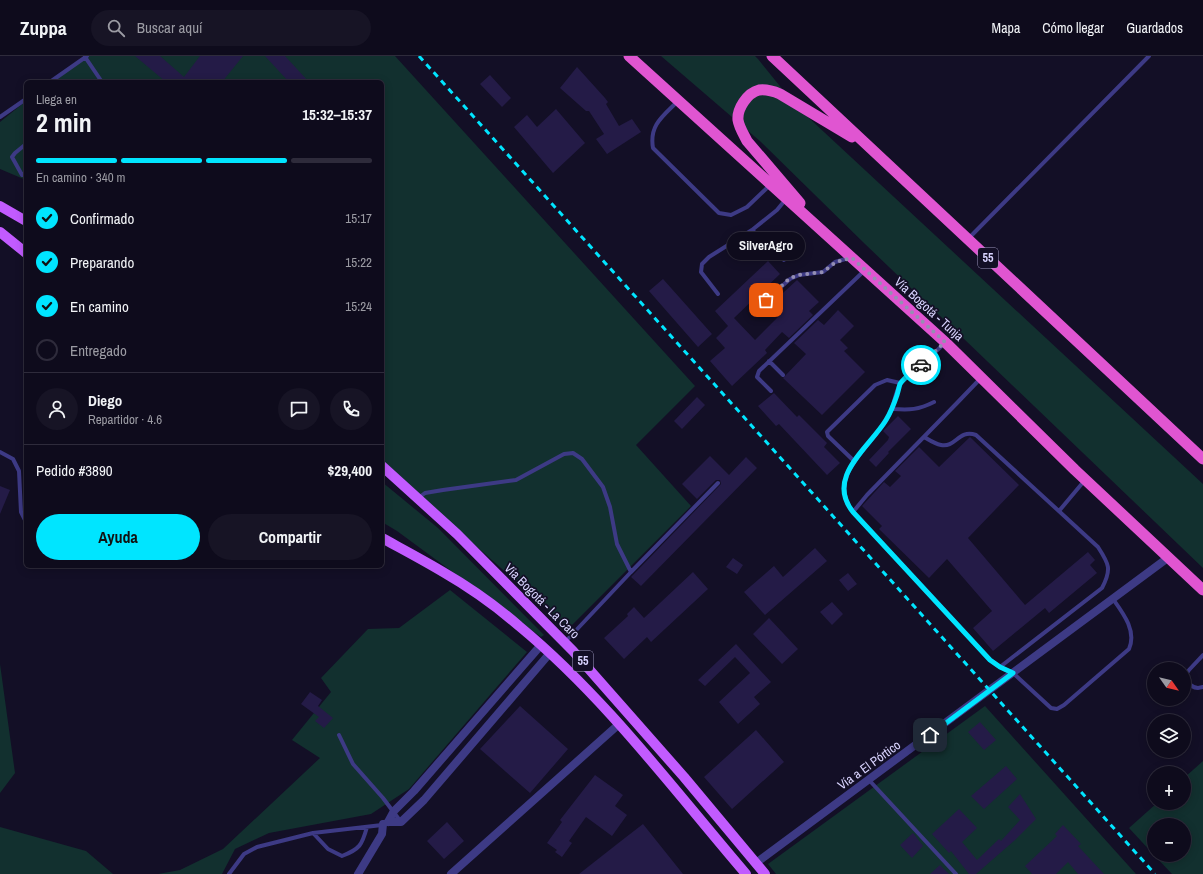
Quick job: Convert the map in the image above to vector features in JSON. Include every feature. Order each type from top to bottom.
[{"type":"highway","name":"Vía Bogotá - Tunja","points":[[629,56],[945,342],[1085,479],[1203,590]]},
{"type":"highway","name":"55","points":[[772,56],[1203,459]]},
{"type":"highway","points":[[827,236],[747,141],[738,119],[741,106],[748,97],[757,90],[769,90],[780,94],[870,147]]},
{"type":"main road","points":[[0,206],[24,220]]},
{"type":"main road","points":[[0,232],[24,251]]},
{"type":"main road","name":"Vía Bogotá - La Caro","points":[[384,468],[462,539],[565,642],[630,714],[765,874]]},
{"type":"main road","name":"55","points":[[384,539],[449,576],[496,608],[550,653],[618,725],[746,874]]},
{"type":"street","name":"Vía a El Pórtico","points":[[756,863],[1169,557]]},
{"type":"street","points":[[541,645],[414,791],[394,811],[388,822],[401,822],[424,800],[550,653]]},
{"type":"street","points":[[451,874],[618,725]]},
{"type":"street","points":[[358,874],[382,834],[383,824]]},
{"type":"lane","points":[[968,239],[1149,56]]},
{"type":"lane","points":[[53,80],[86,57],[101,80]]},
{"type":"lane","points":[[0,117],[24,100]]},
{"type":"lane","points":[[678,101],[657,122],[651,138],[653,148],[719,213],[731,215],[747,207],[771,184]]},
{"type":"lane","points":[[24,146],[12,157],[22,175],[24,174]]},
{"type":"lane","points":[[718,294],[701,272],[702,264],[709,257],[752,230],[777,210],[787,199]]},
{"type":"lane","points":[[752,230],[784,260]]},
{"type":"lane","points":[[755,310],[790,278],[799,275],[823,272],[836,262],[852,258]]},
{"type":"lane","points":[[771,391],[757,377],[759,371],[865,270]]},
{"type":"lane","points":[[945,342],[900,383],[893,409],[885,422],[850,467],[845,482],[844,493],[848,506],[990,660],[1013,673],[1051,708],[1057,709],[1064,706],[1129,649],[1132,642],[1132,634],[1123,613],[1113,599]]},
{"type":"lane","points":[[769,361],[783,375]]},
{"type":"lane","points":[[853,512],[867,495],[981,377]]},
{"type":"lane","points":[[854,461],[828,436],[827,432],[875,385],[887,380],[900,383]]},
{"type":"lane","points":[[893,409],[920,409],[934,402]]},
{"type":"lane","points":[[924,437],[940,445],[947,446],[964,434],[969,433],[976,436],[1098,547],[1106,561],[1109,575],[1102,588],[1000,667]]},
{"type":"lane","points":[[0,452],[13,459],[19,471],[21,512],[24,518]]},
{"type":"lane","points":[[417,499],[425,493],[516,480],[564,454],[573,453],[582,459],[603,487],[610,506],[617,544],[631,572]]},
{"type":"lane","points":[[1059,511],[1085,479]]},
{"type":"lane","points":[[565,642],[718,483]]},
{"type":"lane","points":[[1203,655],[1189,670],[1186,676],[1187,682],[1192,687],[1200,688],[1203,686]]},
{"type":"lane","points":[[339,735],[353,764],[394,811],[401,822]]},
{"type":"lane","points":[[869,780],[956,874]]},
{"type":"lane","points":[[229,874],[244,854],[257,847],[313,834],[383,824]]},
{"type":"lane","points":[[313,834],[328,849],[342,856],[355,851],[363,840],[367,827]]},
{"type":"green space","points":[[84,56],[395,56],[695,386],[636,445],[691,506],[569,628],[384,465],[384,80],[54,80]]},
{"type":"green space","points":[[661,56],[755,56],[796,106],[1203,484],[1203,568],[865,244],[761,142]]},
{"type":"green space","points":[[24,103],[24,179],[0,169],[0,122]]},
{"type":"green space","points":[[384,484],[438,528],[544,635],[541,637],[397,531],[384,523]]},
{"type":"green space","points":[[450,590],[527,652],[409,789],[371,814],[269,833],[235,849],[222,874],[158,874],[180,870],[223,849],[320,758],[292,740],[331,692],[321,678],[368,629],[399,628]]},
{"type":"green space","points":[[0,664],[15,773],[0,793]]},
{"type":"green space","points":[[985,706],[1136,874],[776,874],[768,864]]},
{"type":"green space","points":[[1203,761],[1203,874],[1172,874],[1161,862],[1191,862],[1191,818],[1147,818],[1147,847],[1129,828],[1149,810],[1191,810],[1191,772]]},
{"type":"green space","points":[[0,827],[86,851],[113,874],[0,874]]},
{"type":"building","points":[[135,56],[160,56],[184,77],[200,56],[243,56],[224,80],[164,80]]},
{"type":"building","points":[[265,56],[285,56],[307,80],[287,80]]},
{"type":"building","points":[[577,67],[608,102],[606,104],[619,126],[632,119],[641,132],[607,154],[596,139],[604,134],[589,111],[586,111],[560,88]]},
{"type":"building","points":[[490,75],[511,98],[502,107],[480,84]]},
{"type":"building","points":[[556,109],[585,143],[553,173],[514,127],[527,115],[537,127]]},
{"type":"building","points":[[768,261],[780,274],[734,318],[755,340],[781,314],[771,304],[797,280],[819,302],[809,311],[813,315],[789,338],[782,332],[765,350],[767,353],[732,386],[710,361],[725,348],[716,338],[728,326],[715,311]]},
{"type":"building","points":[[663,279],[712,334],[698,347],[649,291]]},
{"type":"building","points":[[838,310],[854,326],[840,340],[848,348],[844,351],[865,372],[822,415],[783,378],[806,354],[794,343],[818,320],[824,325]]},
{"type":"building","points":[[774,393],[797,417],[799,415],[827,443],[824,447],[840,463],[827,475],[779,424],[776,426],[758,406]]},
{"type":"building","points":[[697,397],[705,405],[682,429],[674,421]]},
{"type":"building","points":[[898,416],[911,429],[888,452],[889,453],[876,467],[869,460],[888,440],[889,437],[883,431]]},
{"type":"building","points":[[970,437],[1019,485],[968,538],[1025,605],[1088,552],[1095,560],[1090,565],[1097,573],[1049,613],[1045,608],[993,651],[973,628],[992,611],[947,559],[929,578],[879,529],[882,526],[862,506],[884,482],[890,487],[901,476],[895,471],[919,447],[939,467]]},
{"type":"building","points":[[710,456],[729,475],[746,457],[757,468],[641,586],[631,577],[721,484],[720,480],[716,480],[697,499],[682,484]]},
{"type":"building","points":[[0,486],[10,490],[0,514]]},
{"type":"building","points":[[815,548],[827,561],[765,615],[744,592],[774,566],[783,577]]},
{"type":"building","points":[[733,558],[743,565],[737,574],[726,567]]},
{"type":"building","points":[[693,572],[708,589],[651,642],[647,637],[624,659],[604,638],[628,616],[627,614],[634,607],[644,618]]},
{"type":"building","points":[[848,573],[857,584],[848,591],[839,580]]},
{"type":"building","points":[[832,602],[843,614],[832,625],[820,612]]},
{"type":"building","points":[[769,618],[798,649],[782,664],[753,634]]},
{"type":"building","points":[[736,644],[771,682],[754,697],[760,704],[738,724],[719,702],[750,673],[735,657],[705,686],[698,680]]},
{"type":"building","points":[[310,692],[322,700],[318,706],[333,718],[324,728],[315,721],[319,717],[301,704]]},
{"type":"building","points":[[520,706],[568,749],[530,793],[480,749]]},
{"type":"building","points":[[980,722],[996,740],[984,750],[968,732]]},
{"type":"building","points":[[756,730],[784,762],[732,809],[704,777]]},
{"type":"building","points":[[1006,766],[1017,779],[984,809],[971,796]]},
{"type":"building","points":[[595,775],[623,795],[615,806],[627,815],[612,836],[586,817],[569,841],[572,843],[562,857],[555,852],[557,850],[547,843],[562,822],[560,820]]},
{"type":"building","points":[[1020,794],[1036,819],[1015,840],[976,874],[969,874],[951,851],[949,853],[932,834],[959,809],[977,828],[962,842],[977,860],[999,839],[1001,841],[1020,820],[1008,807]]},
{"type":"building","points":[[447,822],[464,841],[444,859],[427,841]]},
{"type":"building","points":[[643,824],[683,874],[579,874],[621,841]]},
{"type":"building","points":[[1063,825],[1081,844],[1078,846],[1104,874],[1078,874],[1068,862],[1056,874],[1032,874],[1025,866],[1057,836],[1055,834]]},
{"type":"building","points":[[913,833],[923,846],[912,858],[900,845]]},
{"type":"building","points":[[940,865],[949,874],[930,874]]},
{"type":"railway","points":[[419,56],[1155,874]]},
{"type":"way so far","points":[[766,300],[790,278],[799,275],[823,272],[836,262],[852,258],[945,342],[921,365]]},
{"type":"place","name":"SilverAgro","points":[[766,300]]},
{"type":"route","points":[[921,365],[900,383],[893,409],[885,422],[850,467],[845,482],[844,493],[848,506],[853,512],[990,660],[1013,673],[930,735]]}]
